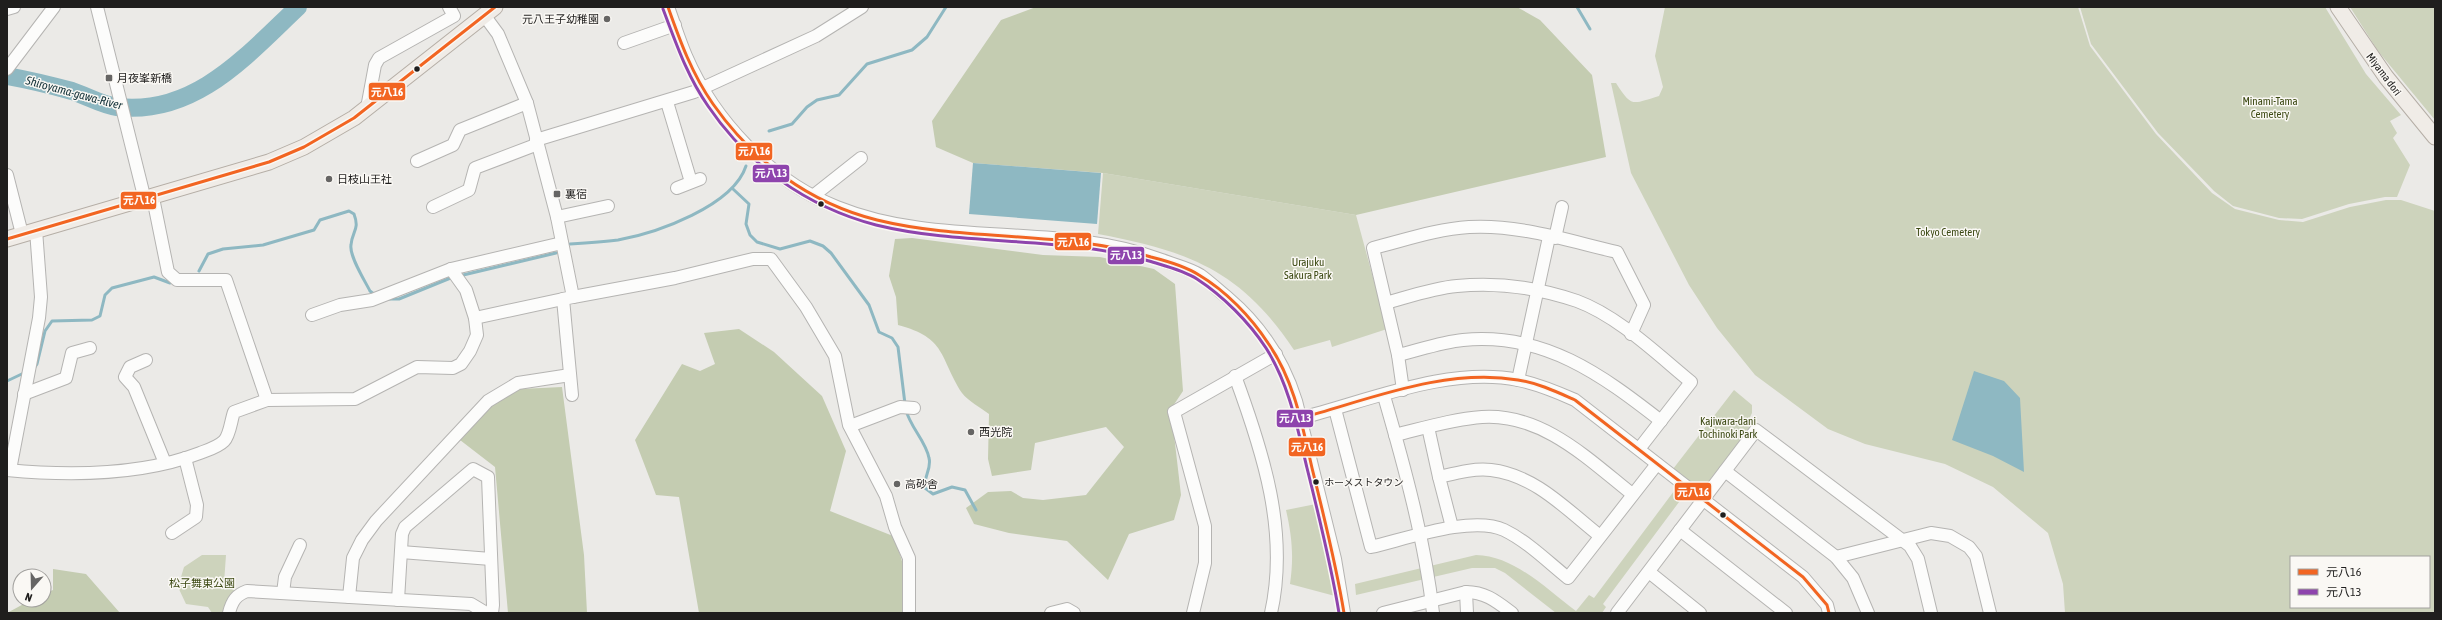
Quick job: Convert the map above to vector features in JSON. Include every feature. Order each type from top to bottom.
[{"type":"main road","name":"Miyama dori","points":[[2338,7],[2386,78],[2434,133]]},
{"type":"main road","points":[[7,239],[149,199],[270,162],[329,133],[367,108],[490,11]]},
{"type":"street","points":[[7,9],[14,7]]},
{"type":"street","points":[[8,67],[54,7]]},
{"type":"street","points":[[98,7],[124,116],[149,199],[168,272],[177,280],[226,280],[267,400]]},
{"type":"street","points":[[367,108],[375,66],[379,58],[454,16],[449,7]]},
{"type":"street","points":[[668,7],[687,57],[720,115],[757,155],[813,196],[865,217],[928,230],[1090,242],[1143,253],[1198,274],[1243,311],[1268,340],[1288,377],[1301,418],[1335,559],[1344,613]]},
{"type":"street","points":[[433,207],[469,190],[475,168],[537,142],[667,102],[694,92],[816,36],[862,7]]},
{"type":"street","points":[[490,11],[527,103],[557,217],[562,243],[568,298],[572,395]]},
{"type":"street","points":[[624,44],[675,25]]},
{"type":"street","points":[[667,102],[676,150],[695,181],[677,188]]},
{"type":"street","points":[[417,161],[453,145],[460,130],[527,103]]},
{"type":"street","points":[[813,196],[861,158]]},
{"type":"street","points":[[7,175],[22,234]]},
{"type":"street","points":[[557,217],[608,206]]},
{"type":"street","points":[[1518,380],[1537,291],[1562,207]]},
{"type":"street","points":[[1403,390],[1398,355],[1373,248],[1442,230],[1470,227],[1497,228],[1617,252],[1644,306],[1631,334]]},
{"type":"street","points":[[36,230],[41,297],[39,318],[9,470],[36,474],[129,469],[185,458],[214,447],[225,440],[234,412],[267,400],[354,400],[417,367],[453,368],[461,364],[470,351],[477,335],[475,318],[466,290],[454,274]]},
{"type":"street","points":[[312,315],[340,305],[372,300],[454,274],[562,243]]},
{"type":"street","points":[[475,318],[568,298],[674,278],[753,259],[771,259],[806,307],[835,356],[844,408],[850,426],[886,496],[895,527],[909,558],[910,613]]},
{"type":"street","points":[[1386,303],[1455,286],[1486,285],[1537,291],[1578,302],[1631,334],[1691,382],[1639,449]]},
{"type":"street","points":[[1398,355],[1463,340],[1498,340],[1525,345],[1572,359],[1606,379],[1662,421]]},
{"type":"street","points":[[24,394],[66,378],[72,353],[90,348]]},
{"type":"street","points":[[1194,613],[1205,563],[1205,526],[1174,412],[1276,354]]},
{"type":"street","points":[[146,360],[130,367],[125,377],[134,387],[165,463]]},
{"type":"street","points":[[350,597],[353,558],[362,540],[376,520],[488,401],[518,383],[570,375]]},
{"type":"street","points":[[1235,376],[1254,428],[1274,509],[1279,560],[1277,589],[1271,613]]},
{"type":"street","points":[[1301,418],[1403,390],[1465,377],[1518,380],[1550,389],[1576,400],[1803,577],[1827,605],[1829,613]]},
{"type":"street","points":[[1384,396],[1395,435],[1419,536],[1432,607]]},
{"type":"street","points":[[850,426],[909,408]]},
{"type":"street","points":[[1336,409],[1371,547],[1452,527],[1486,525],[1505,531],[1568,578],[1632,494],[1657,464]]},
{"type":"street","points":[[1395,435],[1428,427],[1483,417],[1501,417],[1527,423],[1549,432],[1570,445],[1632,494]]},
{"type":"street","points":[[1428,427],[1452,527]]},
{"type":"street","points":[[1617,613],[1756,430],[1899,540],[1910,546],[1918,559],[1931,613]]},
{"type":"street","points":[[172,533],[196,518],[197,505],[185,458]]},
{"type":"street","points":[[398,600],[401,552],[405,526],[472,470],[488,477],[492,613]]},
{"type":"street","points":[[1439,477],[1464,471],[1490,470],[1516,476],[1547,493],[1600,536]]},
{"type":"street","points":[[1725,471],[1836,557],[1853,578],[1868,613]]},
{"type":"street","points":[[1680,530],[1786,613]]},
{"type":"street","points":[[1836,557],[1931,532],[1950,536],[1969,547],[1976,556],[1990,613]]},
{"type":"street","points":[[283,593],[285,577],[300,545]]},
{"type":"street","points":[[401,552],[491,559]]},
{"type":"street","points":[[1649,572],[1700,613]]},
{"type":"street","points":[[229,613],[232,602],[239,594],[248,591],[471,604],[486,613]]},
{"type":"street","points":[[1466,592],[1467,613]]},
{"type":"street","points":[[1383,613],[1432,607],[1466,592],[1478,592],[1491,597],[1512,613]]},
{"type":"street","points":[[1051,613],[1067,609],[1074,613]]},
{"type":"green space","points":[[1036,7],[1517,7],[1540,20],[1592,75],[1606,157],[1356,215],[1103,173],[973,163],[936,147],[932,121],[1001,20]]},
{"type":"green space","name":"Tokyo Cemetery","points":[[1665,7],[2078,7],[2090,46],[2156,134],[2212,193],[2235,209],[2279,220],[2303,222],[2350,207],[2386,200],[2401,200],[2435,211],[2435,613],[2065,613],[2063,584],[2048,533],[1993,487],[1945,464],[1865,444],[1828,429],[1755,375],[1717,328],[1689,285],[1631,173],[1611,83],[1616,83],[1626,97],[1633,102],[1643,101],[1659,96],[1663,87],[1655,56]]},
{"type":"green space","name":"Minami-Tama Cemetery","points":[[2080,7],[2325,7],[2366,74],[2401,115],[2390,121],[2397,133],[2393,138],[2410,165],[2397,197],[2385,197],[2349,204],[2302,219],[2279,218],[2233,206],[2214,191],[2158,133],[2091,44]]},
{"type":"green space","points":[[2350,7],[2435,7],[2435,120],[2378,51]]},
{"type":"green space","name":"Urajuku Sakura Park","points":[[1103,173],[1356,215],[1387,329],[1332,347],[1330,340],[1294,350],[1274,323],[1254,301],[1232,283],[1210,268],[1186,257],[1159,248],[1098,234]]},
{"type":"green space","points":[[912,238],[1043,255],[1100,257],[1154,269],[1175,284],[1183,391],[1171,409],[1181,495],[1174,520],[1129,534],[1108,580],[1067,541],[1009,533],[974,524],[966,508],[988,492],[1011,491],[1023,498],[1043,500],[1086,495],[1124,447],[1106,427],[1035,443],[1031,470],[992,476],[988,459],[989,414],[971,402],[962,393],[940,350],[934,343],[914,330],[898,325],[896,297],[889,276],[895,239]]},
{"type":"green space","points":[[739,329],[774,352],[822,396],[846,451],[830,511],[893,536],[900,554],[907,584],[906,613],[699,613],[679,497],[656,495],[635,440],[682,364],[700,371],[715,364],[704,333]]},
{"type":"green space","points":[[562,387],[584,555],[587,613],[508,613],[495,467],[460,440],[493,404],[520,389]]},
{"type":"green space","name":"Kajiwara-dani Tochinoki Park","points":[[1734,390],[1752,405],[1752,413],[1749,419],[1754,424],[1704,487],[1698,488],[1673,469]]},
{"type":"green space","points":[[1677,487],[1685,494],[1603,604],[1606,607],[1602,613],[1556,613],[1505,573],[1495,568],[1472,568],[1356,595],[1355,584],[1476,555],[1504,561],[1517,567],[1576,611],[1589,595],[1594,598]]},
{"type":"green space","points":[[1316,504],[1335,596],[1290,584],[1292,547],[1286,510]]},
{"type":"green space","name":"松子舞東公園","points":[[202,555],[226,555],[224,583],[239,594],[229,613],[212,613],[208,607],[186,604],[178,587],[184,567]]},
{"type":"green space","points":[[53,569],[86,574],[120,613],[7,613],[16,608],[52,608]]},
{"type":"water","points":[[973,163],[1101,173],[1097,224],[969,214]]},
{"type":"water","points":[[1974,371],[2004,381],[2020,398],[2024,472],[1993,456],[1952,440]]},
{"type":"waterway","name":"Shiroyama-gawa-River","points":[[7,76],[72,91],[117,107],[145,107],[171,102],[195,92],[218,78],[239,62],[298,7]]},
{"type":"waterway","points":[[769,131],[792,124],[807,107],[817,100],[839,95],[867,64],[912,50],[927,37],[946,7]]},
{"type":"waterway","points":[[1577,7],[1590,29]]},
{"type":"waterway","points":[[570,244],[618,240],[653,231],[672,224],[710,205],[726,193],[738,180],[746,166]]},
{"type":"waterway","points":[[733,189],[749,204],[746,224],[750,235],[757,242],[780,249],[810,241],[823,246],[831,253],[869,305],[879,332],[892,338],[898,347],[905,404]]},
{"type":"waterway","points":[[199,271],[208,254],[223,249],[263,245],[314,230],[320,220],[349,211],[354,214],[356,219],[356,227],[351,245],[352,255],[370,291],[375,295]]},
{"type":"waterway","points":[[459,276],[556,253]]},
{"type":"waterway","points":[[33,370],[37,364],[45,331],[52,321],[92,320],[100,316],[105,295],[112,288],[154,277],[170,283]]},
{"type":"waterway","points":[[386,299],[399,299],[453,277]]},
{"type":"waterway","points":[[7,381],[26,372]]},
{"type":"waterway","points":[[906,410],[925,446],[930,462],[925,480],[925,488],[933,494],[952,487],[965,490],[976,510]]},
{"type":"transit line","name":"元八16","points":[[7,239],[269,162],[304,147],[354,118],[495,7]]},
{"type":"transit line","name":"元八16","points":[[668,7],[682,45],[699,81],[713,104],[729,125],[746,144],[784,177],[828,203],[877,220],[911,227],[1083,243],[1163,260],[1188,269],[1209,281],[1237,305],[1246,314],[1268,343],[1277,357],[1291,387],[1301,419],[1344,613]]},
{"type":"transit line","name":"元八13","points":[[663,9],[682,59],[694,83],[708,106],[724,127],[741,147],[781,181],[826,207],[876,225],[910,232],[1047,244],[1115,253],[1174,268],[1186,273],[1197,279],[1226,301],[1244,319],[1259,338],[1281,376],[1296,421],[1320,522],[1339,613]]},
{"type":"transit line","name":"元八16","points":[[1301,418],[1408,387],[1463,378],[1490,377],[1518,380],[1547,388],[1575,400],[1803,577],[1827,605],[1829,613]]},
{"type":"place","name":"元八王子幼稚園","points":[[607,19]]},
{"type":"place","name":"月夜峯新橋","points":[[109,78]]},
{"type":"place","name":"日枝山王社","points":[[329,179]]},
{"type":"place","name":"裏宿","points":[[557,194]]},
{"type":"place","name":"西光院","points":[[971,432]]},
{"type":"place","name":"ホーメストタウン","points":[[1316,482]]},
{"type":"place","name":"高砂舎","points":[[897,484]]}]
